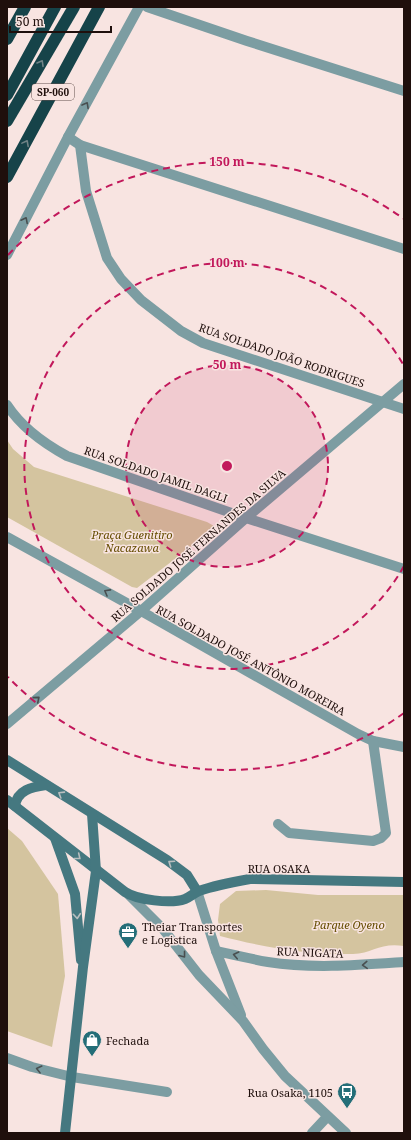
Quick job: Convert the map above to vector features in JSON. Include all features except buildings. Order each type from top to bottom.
[{"type":"highway","points":[[7,40],[25,7]]},
{"type":"highway","points":[[7,95],[55,7]]},
{"type":"highway","points":[[7,121],[74,7]]},
{"type":"highway","name":"SP-060","points":[[7,177],[99,7]]},
{"type":"main road","points":[[7,760],[180,869],[187,875],[197,892]]},
{"type":"main road","points":[[46,785],[30,788],[22,792],[15,801],[11,803],[96,871],[129,895]]},
{"type":"main road","points":[[65,1133],[72,1077],[82,967],[96,871],[92,814]]},
{"type":"main road","points":[[55,838],[74,894],[78,953],[82,967]]},
{"type":"main road","name":"RUA OSAKA","points":[[129,895],[154,901],[174,902],[185,899],[197,892],[226,883],[250,879],[404,882]]},
{"type":"street","points":[[7,255],[139,7]]},
{"type":"street","points":[[147,7],[247,42],[404,91]]},
{"type":"street","points":[[68,138],[80,145],[404,249]]},
{"type":"street","name":"RUA SOLDADO JOÃO RODRIGUES","points":[[80,145],[86,191],[107,258],[121,279],[141,300],[181,332],[203,343],[404,409]]},
{"type":"street","name":"RUA SOLDADO JOSÉ FERNANDES DA SILVA","points":[[7,724],[141,611],[246,518],[404,384]]},
{"type":"street","name":"RUA SOLDADO JAMIL DAGLI","points":[[7,405],[14,415],[41,441],[67,456],[246,518],[404,569]]},
{"type":"street","name":"RUA SOLDADO JOSÉ ANTÔNIO MOREIRA","points":[[7,537],[372,741],[404,747]]},
{"type":"street","points":[[278,824],[290,832],[373,841],[381,838],[386,833],[372,741]]},
{"type":"street","points":[[197,892],[216,951],[243,1021]]},
{"type":"street","points":[[129,895],[163,929],[199,975],[243,1021],[262,1049],[285,1076],[327,1117],[346,1133]]},
{"type":"street","name":"RUA NIGATA","points":[[216,951],[269,962],[293,964],[355,965],[404,962]]},
{"type":"street","points":[[7,1058],[32,1067],[72,1077],[167,1092]]},
{"type":"street","points":[[312,1133],[327,1117]]},
{"type":"green space","name":"Praça Guenitiro Nacazawa","points":[[7,440],[13,449],[34,467],[207,522],[214,526],[214,529],[137,588],[132,587],[7,517]]},
{"type":"green space","points":[[7,828],[22,841],[58,894],[65,976],[52,1047],[7,1031]]},
{"type":"green space","name":"Parque Oyeno","points":[[266,890],[318,895],[404,895],[404,946],[389,945],[366,952],[337,954],[303,952],[269,947],[220,936],[218,920],[220,904],[236,891]]},
{"type":"place","name":"Theiar Transportes e Logistica","points":[[128,949]]},
{"type":"place","name":"Fechada","points":[[92,1057]]},
{"type":"place","name":"Rua Osaka, 1105","points":[[347,1109]]}]
